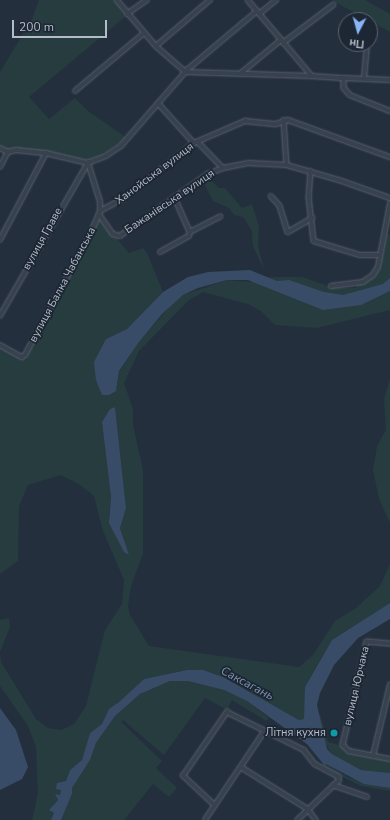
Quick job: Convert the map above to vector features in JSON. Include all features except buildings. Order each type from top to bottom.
[{"type":"street","points":[[117,0],[156,46],[186,72],[390,80]]},
{"type":"street","points":[[128,14],[147,0]]},
{"type":"street","points":[[156,46],[210,0]]},
{"type":"street","points":[[248,0],[312,76]]},
{"type":"street","points":[[0,148],[8,152],[16,150],[46,153],[88,162],[100,160],[121,146],[186,72],[276,0]]},
{"type":"street","points":[[241,73],[282,41],[333,5]]},
{"type":"street","points":[[75,91],[144,33]]},
{"type":"street","points":[[364,79],[367,52]]},
{"type":"street","points":[[344,78],[344,88],[350,96],[390,111]]},
{"type":"street","points":[[158,103],[196,143],[223,168]]},
{"type":"street","points":[[284,120],[287,165]]},
{"type":"street","name":"Ханойська вулиця","points":[[100,212],[123,199],[196,143],[246,121],[276,124],[284,120],[390,157]]},
{"type":"street","points":[[0,167],[8,152]]},
{"type":"street","points":[[0,240],[46,153]]},
{"type":"street","points":[[88,162],[95,178],[100,212]]},
{"type":"street","name":"вулиця Граве","points":[[0,316],[88,162]]},
{"type":"street","name":"Бажанівська вулиця","points":[[100,212],[113,234],[120,236],[208,174],[223,168],[248,163],[287,165],[311,171],[390,198]]},
{"type":"street","points":[[311,171],[309,197],[316,242],[360,255],[380,255]]},
{"type":"street","points":[[271,196],[280,206],[288,232],[312,218]]},
{"type":"street","points":[[175,198],[190,232]]},
{"type":"street","points":[[331,286],[347,286],[368,280],[376,271],[390,204]]},
{"type":"street","name":"вулиця Балка Чабанська","points":[[0,345],[22,357],[36,337],[100,212]]},
{"type":"street","points":[[160,252],[189,236],[190,232],[220,217]]},
{"type":"street","name":"вулиця Юрчака","points":[[373,756],[349,751],[343,745],[366,644],[370,641],[390,644]]},
{"type":"street","points":[[390,685],[373,756],[390,759]]},
{"type":"street","points":[[215,806],[183,776],[225,712],[304,750],[315,764],[339,777],[339,781],[333,785],[298,820]]},
{"type":"street","points":[[207,820],[264,732]]},
{"type":"street","points":[[241,767],[308,809],[316,820]]},
{"type":"street","points":[[333,785],[367,797]]},
{"type":"green space","points":[[39,0],[115,0],[126,16],[29,97],[49,119],[75,98],[88,111],[127,138],[97,158],[83,160],[45,152],[7,151],[0,148],[0,72],[32,19]]},
{"type":"green space","points":[[331,0],[365,0],[390,14],[390,32],[378,25],[378,12],[353,12]]},
{"type":"green space","points":[[210,179],[219,188],[225,188],[242,208],[252,204],[259,227],[258,246],[264,270],[253,246],[252,232],[246,221],[243,217],[234,215],[229,208],[213,201],[204,183]]},
{"type":"green space","points":[[99,218],[129,253],[143,248],[147,253],[163,292],[127,329],[106,339],[102,395],[116,391],[119,372],[139,342],[170,306],[183,295],[227,280],[251,282],[257,278],[276,277],[302,277],[334,288],[356,288],[357,285],[371,279],[377,272],[387,234],[390,235],[390,278],[384,284],[386,293],[390,291],[390,310],[317,328],[275,325],[261,311],[248,304],[203,292],[189,300],[139,351],[124,383],[133,409],[133,425],[143,470],[143,554],[131,586],[128,607],[130,615],[149,646],[299,667],[313,655],[335,621],[356,608],[380,586],[390,564],[390,603],[332,640],[308,681],[304,719],[299,720],[223,677],[203,670],[187,670],[144,679],[109,709],[102,724],[90,733],[82,760],[70,770],[60,795],[55,794],[58,800],[49,810],[54,813],[51,820],[32,820],[38,793],[36,747],[28,726],[0,686],[0,652],[1,662],[36,719],[48,728],[61,730],[74,724],[86,706],[105,630],[122,604],[124,580],[103,531],[94,496],[79,484],[61,475],[28,485],[19,506],[18,561],[0,574],[0,346],[22,359],[26,356]],"holes":[[[115,407],[126,508],[120,528],[129,555],[124,552],[109,518],[111,497],[102,422],[110,409]]]},
{"type":"green space","points":[[390,379],[390,523],[379,499],[373,470],[377,446],[386,430],[384,399]]},
{"type":"green space","points":[[9,618],[10,627],[0,652],[0,620]]},
{"type":"green space","points":[[170,681],[188,681],[224,690],[247,701],[269,718],[266,721],[232,700],[227,710],[205,698],[164,755],[123,720],[121,722],[162,761],[156,768],[177,788],[169,797],[153,784],[124,820],[61,820],[72,794],[72,788],[90,760],[96,743],[115,716],[140,694]]},
{"type":"green space","points":[[320,714],[328,742],[390,759],[390,773],[361,770],[332,754],[325,743],[318,715]]},
{"type":"green space","points":[[326,764],[350,778],[390,788],[390,791],[361,786],[323,767]]},
{"type":"water","points":[[250,270],[277,281],[289,280],[324,292],[343,295],[383,284],[390,278],[390,291],[361,305],[323,310],[248,280],[227,280],[198,288],[183,295],[162,314],[139,342],[119,371],[116,391],[109,395],[102,395],[96,380],[94,362],[106,339],[127,329],[163,292],[188,277],[208,272]]},
{"type":"water","points":[[115,407],[126,508],[120,528],[129,555],[124,552],[109,523],[111,497],[102,422],[110,409]]},
{"type":"water","points":[[390,603],[390,619],[358,638],[334,665],[320,693],[317,705],[327,749],[332,754],[361,770],[390,773],[390,788],[364,784],[326,764],[325,766],[307,744],[247,701],[224,690],[188,681],[170,681],[140,694],[115,716],[96,743],[90,760],[72,788],[72,794],[61,820],[51,820],[54,813],[49,810],[58,800],[55,794],[60,795],[61,790],[56,789],[57,783],[66,781],[70,770],[82,760],[90,733],[102,724],[109,709],[144,679],[187,670],[203,670],[223,677],[299,720],[304,719],[305,687],[332,640]]},
{"type":"water","points":[[0,708],[16,730],[28,767],[22,779],[0,790]]},
{"type":"place","name":"Літня кухня","points":[[334,733]]},
{"type":"water label","name":"Саксагань","points":[[247,684]]}]
